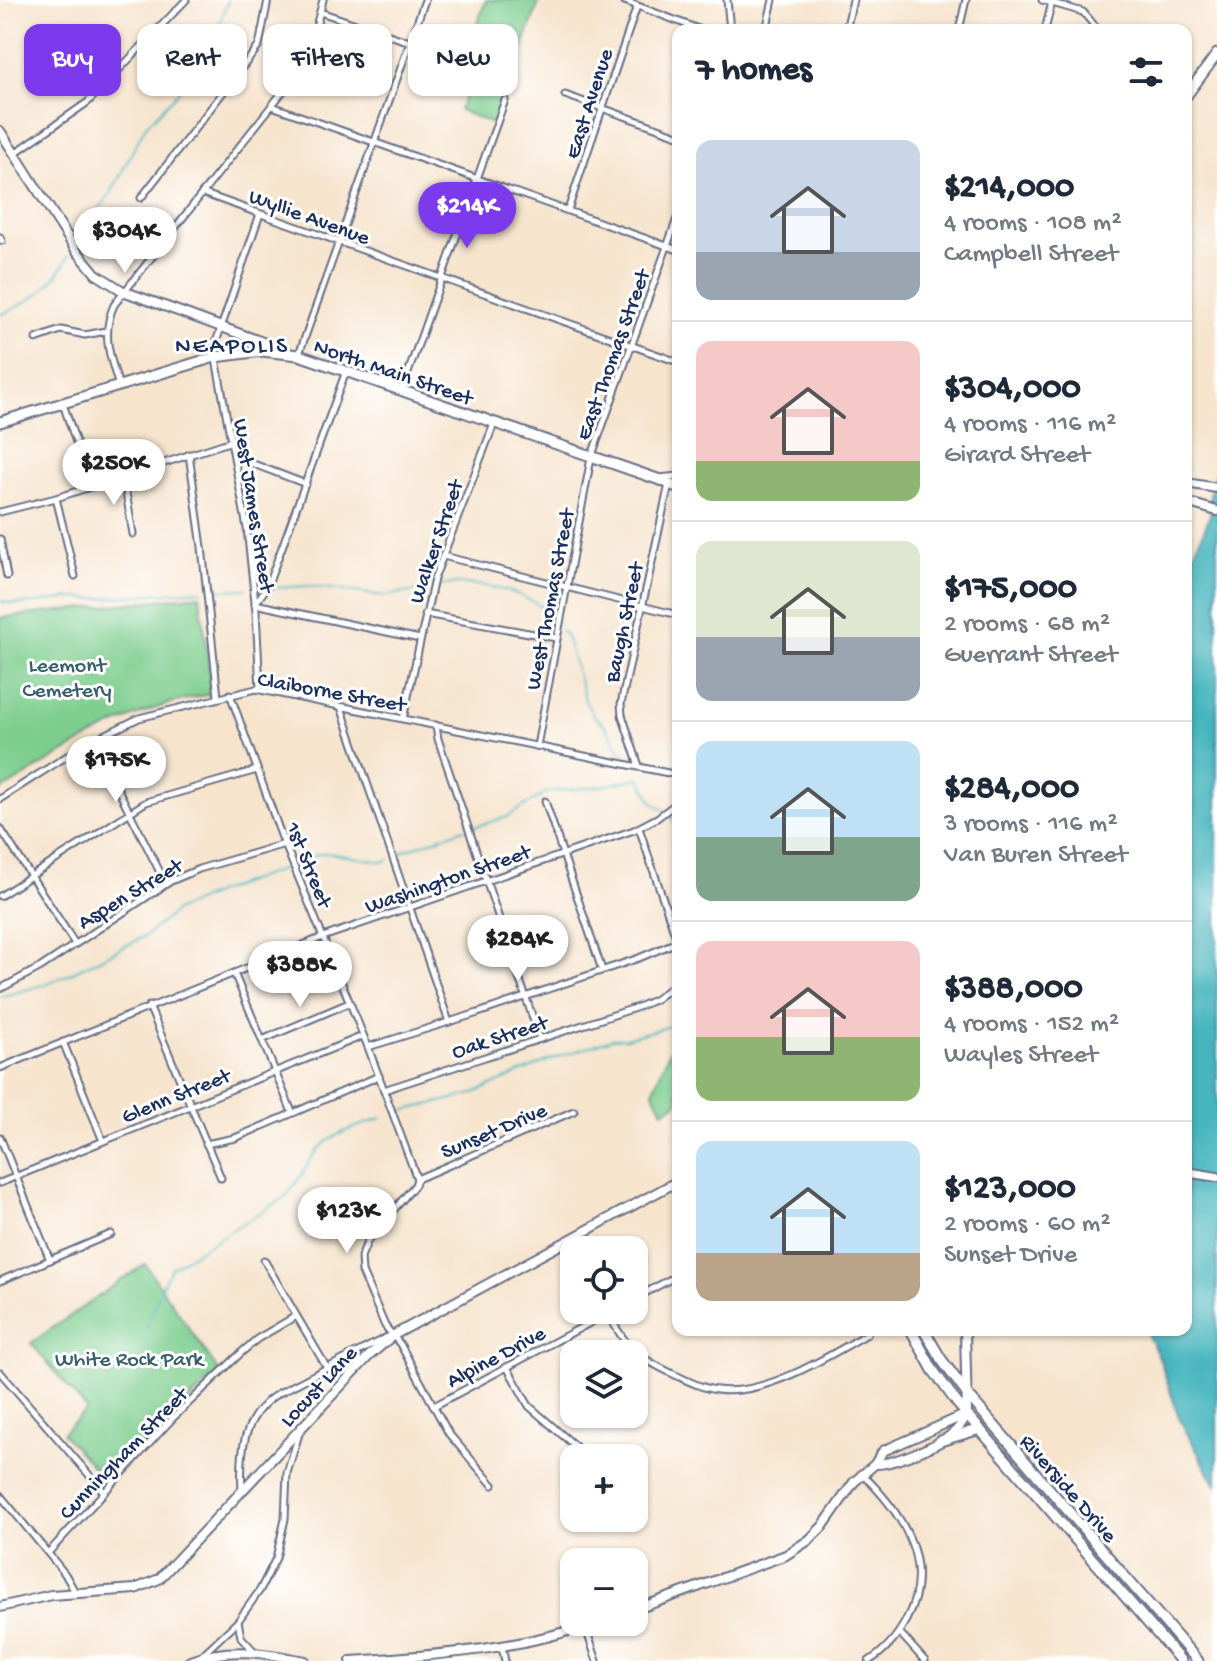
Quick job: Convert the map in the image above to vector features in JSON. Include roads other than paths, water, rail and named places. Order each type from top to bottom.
[{"type":"main road","points":[[1192,88],[1217,54]]},
{"type":"main road","points":[[0,131],[83,259],[102,279],[123,291],[299,355]]},
{"type":"main road","name":"North Main Street","points":[[0,422],[215,357],[262,351],[299,355],[672,485]]},
{"type":"main road","points":[[1192,484],[1217,488]]},
{"type":"main road","points":[[1192,504],[1217,511]]},
{"type":"main road","points":[[1192,1173],[1217,1177]]},
{"type":"main road","name":"Locust Lane","points":[[575,1236],[672,1184]]},
{"type":"main road","name":"Locust Lane","points":[[0,1607],[35,1597],[129,1590],[152,1584],[166,1573],[369,1356],[392,1336],[560,1244]]},
{"type":"main road","name":"Riverside Drive","points":[[914,1336],[933,1370],[967,1414],[1181,1661]]},
{"type":"main road","name":"Riverside Drive","points":[[928,1336],[967,1394],[1198,1661]]},
{"type":"main road","points":[[940,1441],[955,1432],[967,1414],[965,1336]]},
{"type":"main road","points":[[875,1464],[877,1457],[891,1446],[967,1414]]},
{"type":"main road","points":[[935,1428],[940,1441]]},
{"type":"main road","points":[[648,1605],[786,1555],[823,1526],[861,1473],[875,1464],[888,1463],[940,1441],[980,1429]]},
{"type":"main road","points":[[351,1661],[502,1647],[560,1632]]},
{"type":"main road","points":[[195,1659],[249,1655],[305,1661]]},
{"type":"street","points":[[14,154],[88,102],[186,0]]},
{"type":"street","points":[[141,198],[259,46],[268,0]]},
{"type":"street","points":[[120,387],[107,345],[106,331],[112,311],[123,291],[307,61],[323,0]]},
{"type":"street","points":[[416,24],[425,0]]},
{"type":"street","points":[[622,0],[685,24]]},
{"type":"street","points":[[727,0],[729,24]]},
{"type":"street","points":[[767,24],[773,0]]},
{"type":"street","points":[[847,24],[853,0]]},
{"type":"street","points":[[960,24],[966,0]]},
{"type":"street","points":[[1042,0],[1083,12],[1093,24]]},
{"type":"street","points":[[1046,24],[1052,2]]},
{"type":"street","name":"East Avenue","points":[[568,210],[637,6]]},
{"type":"street","points":[[320,12],[408,41]]},
{"type":"street","points":[[299,355],[408,48]]},
{"type":"street","points":[[565,95],[672,133]]},
{"type":"street","points":[[401,391],[505,100]]},
{"type":"street","points":[[272,106],[672,248]]},
{"type":"street","name":"Wyllie Avenue","points":[[202,193],[672,360]]},
{"type":"street","name":"West James Street","points":[[260,214],[214,348],[247,528],[260,689]]},
{"type":"street","name":"East Thomas Street","points":[[591,458],[672,232]]},
{"type":"street","points":[[36,339],[61,330],[85,335],[106,331]]},
{"type":"street","points":[[346,371],[267,587],[255,604],[420,639]]},
{"type":"street","points":[[63,404],[91,486]]},
{"type":"street","name":"Walker Street","points":[[403,719],[434,579],[494,424]]},
{"type":"street","points":[[0,512],[56,498],[232,441]]},
{"type":"street","points":[[189,454],[218,697]]},
{"type":"street","points":[[235,457],[306,484]]},
{"type":"street","name":"West Thomas Street","points":[[537,746],[591,458]]},
{"type":"street","points":[[123,475],[133,534]]},
{"type":"street","points":[[657,479],[672,477]]},
{"type":"street","name":"Baugh Street","points":[[639,767],[621,710],[642,606],[672,494]]},
{"type":"street","points":[[56,498],[75,576]]},
{"type":"street","points":[[0,539],[7,576]]},
{"type":"street","points":[[443,556],[672,614]]},
{"type":"street","points":[[425,614],[556,638]]},
{"type":"street","name":"Claiborne Street","points":[[0,799],[93,740],[150,714],[260,689],[672,774]]},
{"type":"street","name":"1st Street","points":[[230,694],[285,844],[368,1047],[417,1179]]},
{"type":"street","points":[[341,706],[449,1022]]},
{"type":"street","points":[[436,725],[438,739],[540,1039]]},
{"type":"street","points":[[93,740],[166,884]]},
{"type":"street","points":[[0,896],[129,813],[163,795],[257,770]]},
{"type":"street","points":[[545,801],[602,970]]},
{"type":"street","name":"Washington Street","points":[[0,1068],[323,937],[639,828],[672,807]]},
{"type":"street","points":[[0,828],[75,944]]},
{"type":"street","points":[[639,828],[672,924]]},
{"type":"street","name":"Aspen Street","points":[[0,989],[21,979],[166,884],[199,869],[285,844]]},
{"type":"street","points":[[368,1047],[672,944]]},
{"type":"street","points":[[234,973],[292,1112]]},
{"type":"street","name":"Oak Street","points":[[384,1090],[646,1004],[672,987]]},
{"type":"street","points":[[262,1040],[349,1003]]},
{"type":"street","points":[[149,1006],[221,1178]]},
{"type":"street","name":"Glenn Street","points":[[0,1183],[363,1036]]},
{"type":"street","points":[[63,1042],[103,1141]]},
{"type":"street","points":[[206,1144],[235,1138],[379,1076]]},
{"type":"street","name":"Sunset Drive","points":[[392,1336],[364,1279],[361,1257],[374,1232],[417,1179],[574,1111]]},
{"type":"street","points":[[0,1137],[50,1260]]},
{"type":"street","points":[[0,1281],[111,1234]]},
{"type":"street","points":[[264,1260],[327,1368]]},
{"type":"street","points":[[648,1291],[672,1278]]},
{"type":"street","name":"Cunningham Street","points":[[48,1553],[173,1418],[242,1352],[257,1339],[296,1316]]},
{"type":"street","name":"Alpine Drive","points":[[434,1406],[585,1324]]},
{"type":"street","points":[[615,1324],[621,1338],[640,1356],[698,1385],[719,1391],[760,1386],[864,1336]]},
{"type":"street","points":[[242,1493],[243,1445],[247,1427],[256,1412],[277,1394],[392,1336],[400,1344],[453,1441],[493,1485]]},
{"type":"street","points":[[507,1367],[529,1406],[573,1444]]},
{"type":"street","points":[[0,1372],[104,1492]]},
{"type":"street","points":[[195,1659],[238,1621],[260,1590],[276,1558],[285,1519],[289,1463],[300,1430]]},
{"type":"street","points":[[861,1473],[897,1516],[918,1560],[918,1588],[910,1611],[899,1632],[883,1651],[869,1661]]},
{"type":"street","points":[[0,1495],[65,1574],[75,1592]]},
{"type":"street","points":[[1053,1513],[1062,1504]]},
{"type":"street","points":[[238,1621],[249,1655]]},
{"type":"street","points":[[1159,1635],[1168,1627]]},
{"type":"street","points":[[899,1632],[925,1661]]},
{"type":"street","points":[[588,1636],[597,1661]]},
{"type":"street","points":[[502,1647],[505,1661]]},
{"type":"water","points":[[1217,470],[1217,1487],[1180,1420],[1159,1357],[1148,1336],[1192,1336],[1192,559],[1210,516],[1210,494]]},
{"type":"waterway","points":[[78,237],[111,193],[145,127],[178,92],[219,25],[228,0]]},
{"type":"waterway","points":[[0,315],[41,292],[63,267],[69,255]]},
{"type":"waterway","points":[[436,587],[466,584],[500,589],[533,602],[556,622]]},
{"type":"waterway","points":[[272,588],[308,586],[385,596],[427,589]]},
{"type":"waterway","points":[[211,590],[246,589]]},
{"type":"waterway","points":[[0,601],[23,604],[68,598],[202,590]]},
{"type":"waterway","points":[[562,631],[586,703],[594,716],[605,725],[620,751],[628,757]]},
{"type":"waterway","points":[[473,827],[507,817],[547,792],[640,778],[653,803],[663,809]]},
{"type":"waterway","points":[[397,858],[404,851],[464,829]]},
{"type":"waterway","points":[[296,863],[328,853],[383,862],[389,860]]},
{"type":"waterway","points":[[0,997],[69,974],[145,936],[177,910],[289,867]]},
{"type":"waterway","points":[[402,1111],[470,1095],[552,1059],[612,1039],[672,1026]]},
{"type":"waterway","points":[[145,1331],[172,1267],[284,1198],[320,1147],[328,1141],[382,1118]]},
{"type":"district","name":"NEAPOLIS","points":[[232,344]]},
{"type":"park label","name":"Leemont Cemetery","points":[[67,676]]},
{"type":"park label","name":"White Rock Park","points":[[129,1357]]}]
